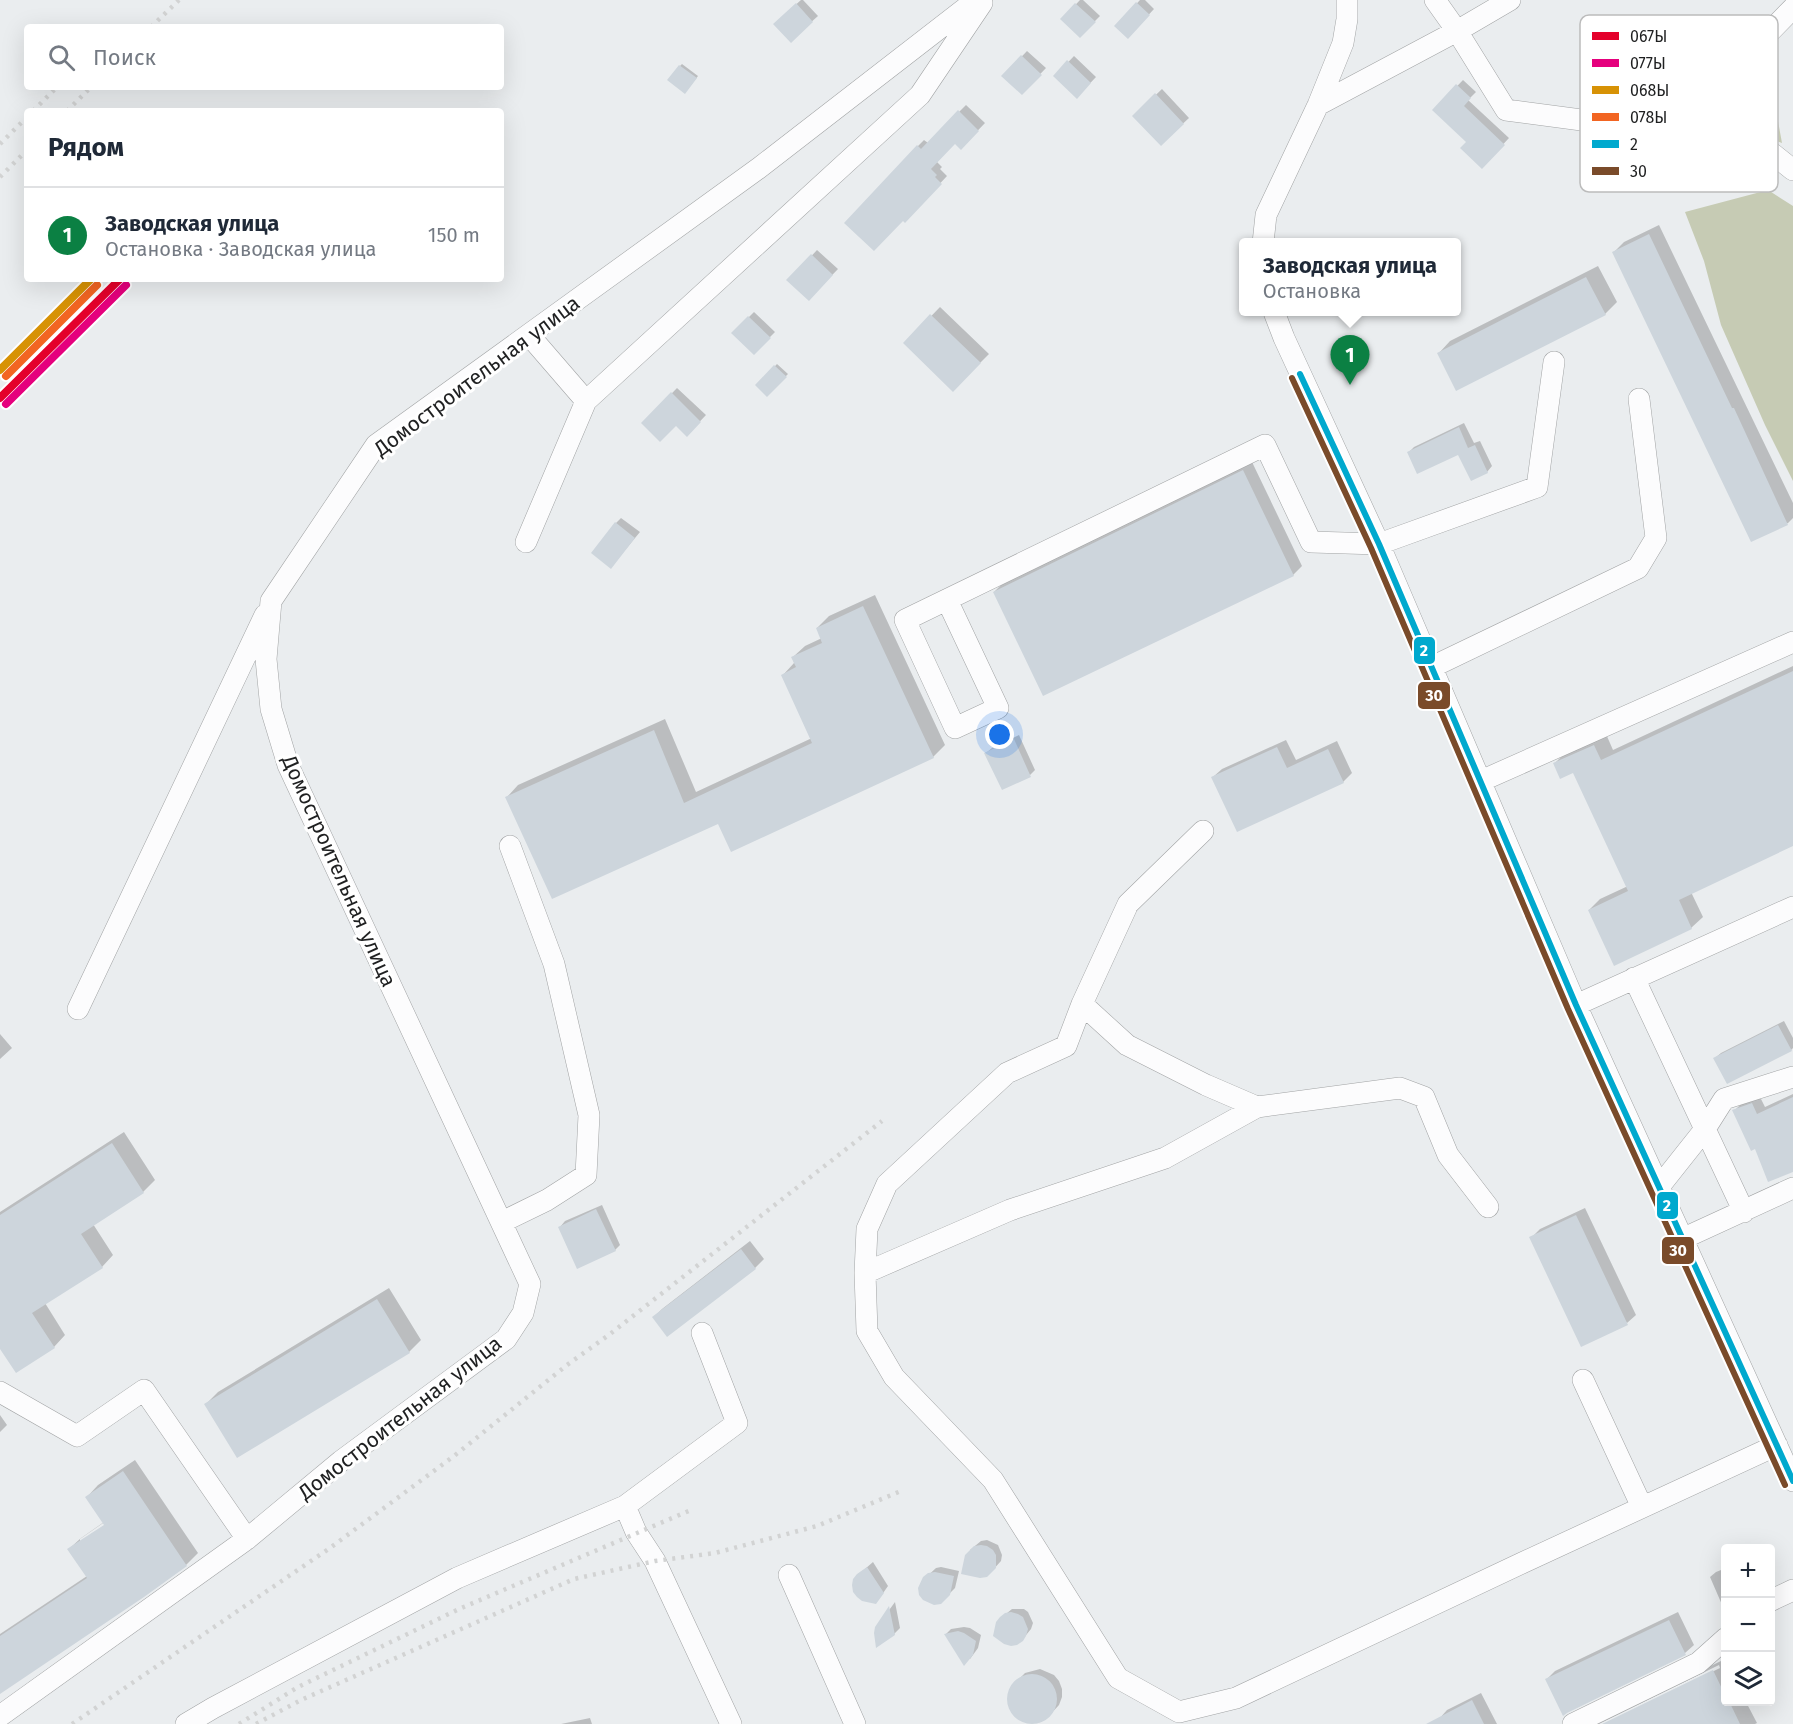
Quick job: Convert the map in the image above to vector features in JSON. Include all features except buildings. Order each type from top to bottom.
[{"type":"street","name":"Домостроительная улица","points":[[0,1716],[247,1539],[341,1461],[506,1339],[523,1312],[530,1284],[288,765],[272,709],[266,660],[272,601],[376,446],[759,168],[976,0]]},
{"type":"street","points":[[526,542],[586,401],[920,95],[984,0]]},
{"type":"street","points":[[1264,238],[1266,215],[1318,105],[1343,43],[1347,0]]},
{"type":"street","points":[[1435,0],[1506,110],[1580,120]]},
{"type":"street","points":[[1318,105],[1510,0]]},
{"type":"street","points":[[1778,23],[1793,8]]},
{"type":"street","points":[[1778,158],[1793,170]]},
{"type":"street","points":[[1276,316],[1379,544],[1576,1005],[1793,1481]]},
{"type":"street","points":[[529,335],[586,401]]},
{"type":"street","points":[[948,600],[999,708],[956,728],[905,620],[1264,445],[1311,542],[1379,544],[1537,487],[1554,362]]},
{"type":"street","points":[[1432,667],[1638,568],[1656,538],[1640,399]]},
{"type":"street","points":[[78,1009],[272,601]]},
{"type":"street","points":[[1480,781],[1793,642]]},
{"type":"street","points":[[1203,831],[1128,904],[1082,1004],[1066,1046],[1007,1073],[888,1184],[867,1229],[865,1273],[867,1331],[894,1377],[993,1480],[1118,1678],[1179,1712],[1236,1698],[1777,1445]]},
{"type":"street","points":[[502,1222],[547,1200],[586,1175],[590,1115],[554,964],[510,846]]},
{"type":"street","points":[[1576,1005],[1793,908]]},
{"type":"street","points":[[1634,978],[1744,1212]]},
{"type":"street","points":[[1082,1004],[1127,1045],[1206,1085],[1257,1107]]},
{"type":"street","points":[[1659,1187],[1705,1129],[1724,1100],[1793,1077]]},
{"type":"street","points":[[865,1273],[1010,1210],[1165,1158],[1257,1107],[1400,1088],[1424,1097],[1448,1155],[1488,1207]]},
{"type":"street","points":[[1682,1239],[1793,1188]]},
{"type":"street","points":[[186,1724],[457,1578],[625,1506],[738,1423],[702,1333]]},
{"type":"street","points":[[1583,1380],[1642,1507]]},
{"type":"street","points":[[0,1392],[77,1436],[144,1390],[247,1539]]},
{"type":"street","points":[[625,1506],[636,1532],[655,1562],[731,1724]]},
{"type":"street","points":[[789,1575],[855,1724]]},
{"type":"street","points":[[1775,1599],[1793,1590]]},
{"type":"street","points":[[1573,1724],[1698,1663],[1721,1642]]},
{"type":"green space","points":[[1778,121],[1782,143],[1778,141]]},
{"type":"green space","points":[[1760,192],[1771,192],[1793,206],[1793,481],[1765,425],[1721,325],[1704,261],[1685,212]]},
{"type":"railway","points":[[154,24],[179,0]]},
{"type":"railway","points":[[36,108],[54,90]]},
{"type":"railway","points":[[70,108],[88,90]]},
{"type":"railway","points":[[0,144],[24,120]]},
{"type":"railway","points":[[0,177],[24,153]]},
{"type":"railway","points":[[72,1724],[330,1548],[454,1456],[567,1365],[610,1334],[882,1121]]},
{"type":"railway","points":[[256,1724],[301,1700],[574,1579],[655,1561],[715,1553],[817,1526],[901,1491]]},
{"type":"railway","points":[[239,1724],[298,1687],[459,1609],[691,1510]]},
{"type":"transit line","name":"068Ы","points":[[0,370],[88,282]]},
{"type":"transit line","name":"067Ы","points":[[0,398],[117,282]]},
{"type":"transit line","name":"078Ы","points":[[6,376],[97,285]]},
{"type":"transit line","name":"077Ы","points":[[6,404],[126,285]]},
{"type":"transit line","name":"2","points":[[1300,374],[1379,544],[1576,1005],[1793,1481]]},
{"type":"transit line","name":"30","points":[[1292,378],[1371,548],[1568,1009],[1785,1485]]},
{"type":"place","name":"Заводская улица","points":[[1350,385]]}]
